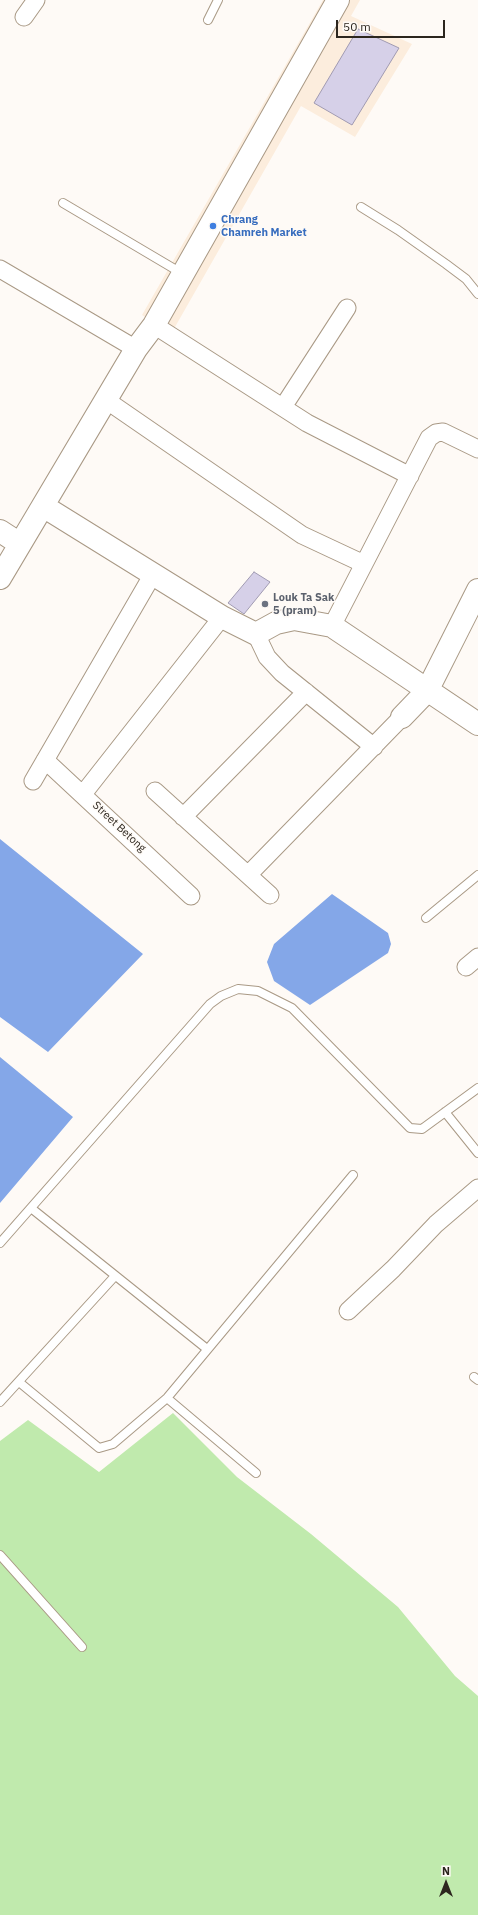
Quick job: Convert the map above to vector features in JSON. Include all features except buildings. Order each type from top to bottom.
[{"type":"street","points":[[24,16],[36,0]]},
{"type":"street","points":[[0,578],[136,349],[154,325],[338,0]]},
{"type":"street","points":[[0,269],[136,349]]},
{"type":"street","points":[[283,408],[347,308]]},
{"type":"street","points":[[154,325],[307,423],[410,476]]},
{"type":"street","points":[[106,400],[302,535],[364,564]]},
{"type":"street","points":[[332,626],[429,438],[436,432],[443,432],[478,449]]},
{"type":"street","points":[[44,506],[222,617],[256,634],[267,658],[282,673],[374,747]]},
{"type":"street","points":[[0,531],[20,544]]},
{"type":"street","points":[[33,781],[153,574]]},
{"type":"street","points":[[248,875],[427,691],[478,590]]},
{"type":"street","points":[[83,794],[222,617]]},
{"type":"street","points":[[256,634],[276,623],[294,619],[332,626],[478,724]]},
{"type":"street","points":[[183,817],[306,692]]},
{"type":"street","name":"Street Betong","points":[[45,760],[191,896]]},
{"type":"street","points":[[155,792],[270,895]]},
{"type":"street","points":[[348,1311],[393,1269],[436,1224],[478,1188]]},
{"type":"lane","points":[[208,20],[218,0]]},
{"type":"lane","points":[[63,203],[183,274]]},
{"type":"lane","points":[[361,207],[398,230],[446,264],[466,280],[478,294]]},
{"type":"lane","points":[[426,918],[478,875]]},
{"type":"lane","points":[[0,1243],[210,1004],[221,996],[238,989],[258,991],[292,1008],[410,1128],[422,1129],[478,1088]]},
{"type":"lane","points":[[446,1112],[478,1153]]},
{"type":"lane","points":[[19,1382],[98,1448],[113,1444],[167,1398],[354,1175]]},
{"type":"lane","points":[[31,1208],[207,1349]]},
{"type":"lane","points":[[0,1402],[115,1276]]},
{"type":"lane","points":[[167,1398],[256,1473]]},
{"type":"lane","points":[[0,1555],[82,1647]]},
{"type":"shaded area","name":"Chrang Chamreh Market","points":[[323,0],[360,0],[351,16],[412,44],[355,137],[301,106],[171,334],[142,315]]},
{"type":"green space","points":[[173,1413],[237,1477],[311,1534],[398,1607],[455,1676],[478,1696],[478,1915],[0,1915],[0,1441],[28,1420],[99,1472]]},
{"type":"water","points":[[0,839],[143,954],[48,1052],[0,1017]]},
{"type":"water","points":[[332,894],[388,933],[391,944],[388,953],[310,1005],[274,981],[267,962],[274,944]]},
{"type":"water","points":[[0,1057],[73,1117],[0,1203]]},
{"type":"place","name":"Chrang Chamreh Market","points":[[213,226]]},
{"type":"place","name":"Louk Ta Sak 5 (pram)","points":[[265,604]]}]
